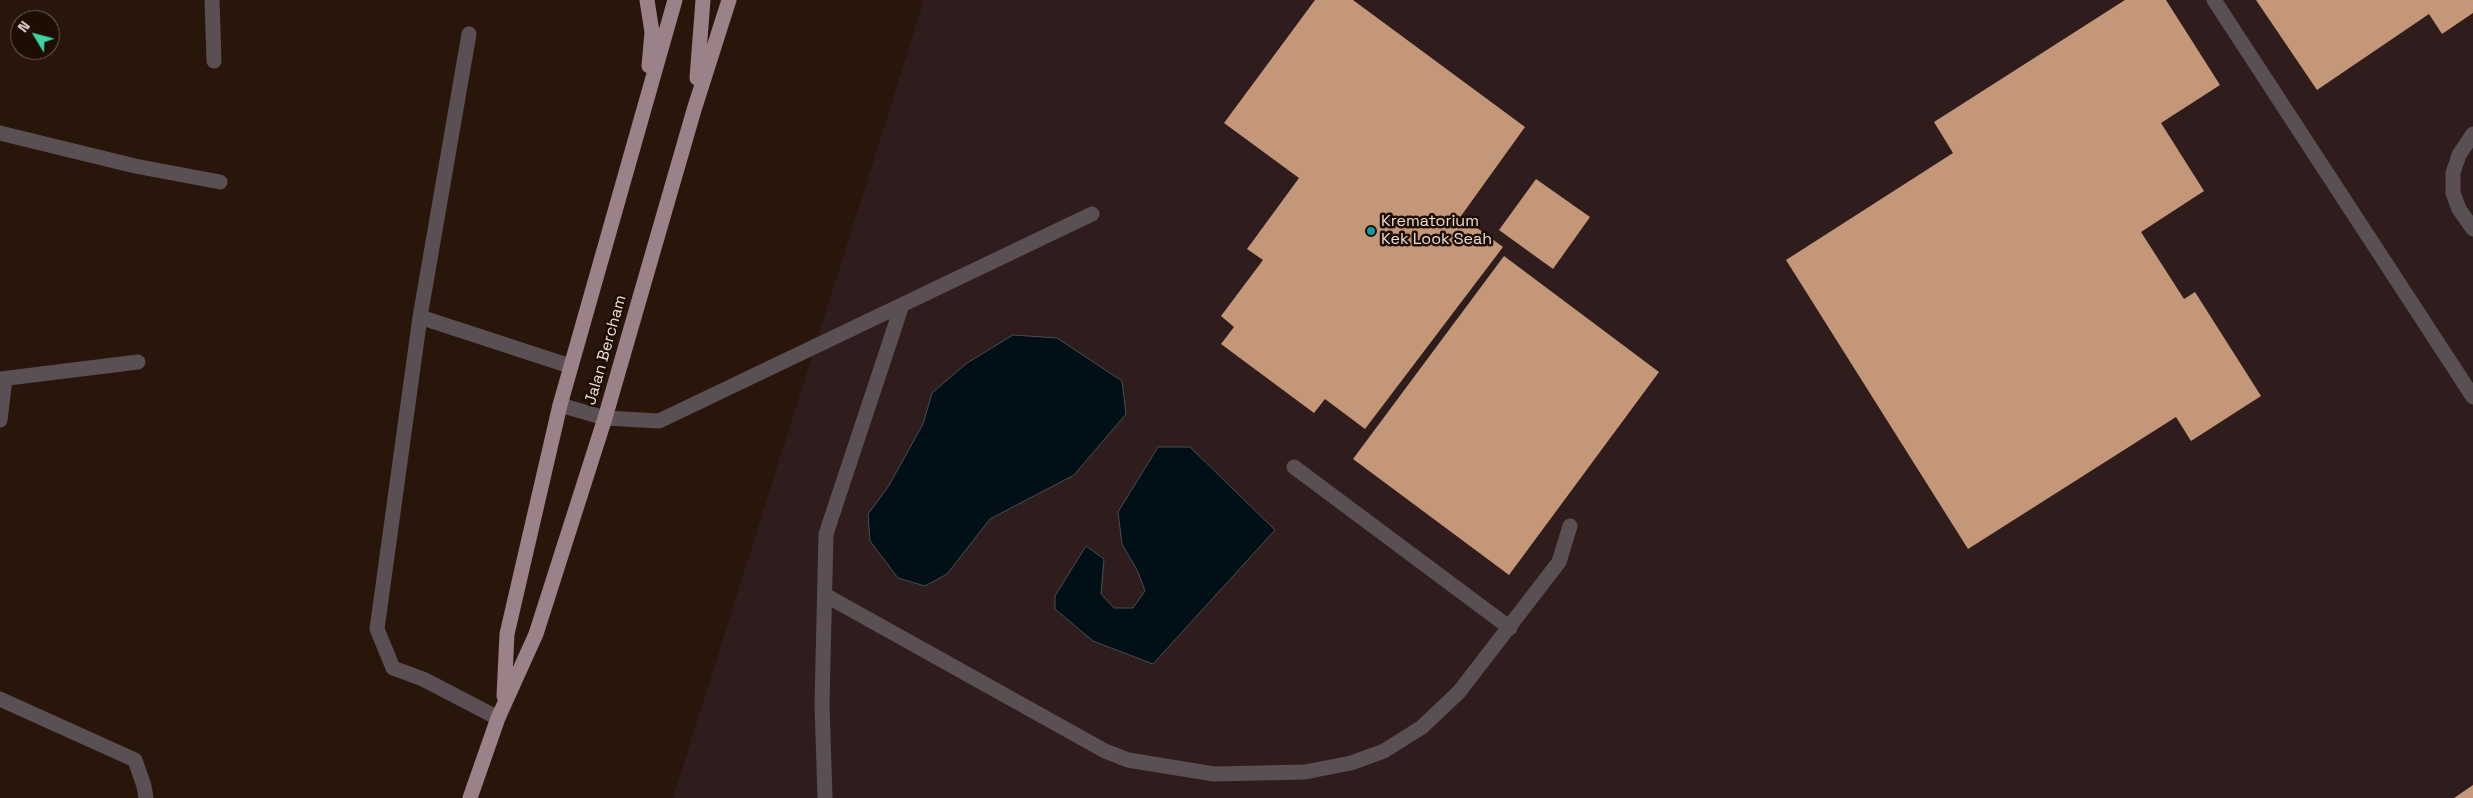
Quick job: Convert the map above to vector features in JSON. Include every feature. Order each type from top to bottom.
[{"type":"main road","points":[[646,97],[652,32],[647,0]]},
{"type":"main road","name":"Jalan Bercham","points":[[500,712],[507,634],[560,405],[675,0]]},
{"type":"main road","points":[[694,110],[703,25],[703,0]]},
{"type":"main road","name":"Jalan Bercham","points":[[470,798],[500,712],[536,634],[605,418],[694,110],[729,0]]},
{"type":"street","points":[[212,0],[214,61]]},
{"type":"street","points":[[2214,0],[2473,397]]},
{"type":"street","points":[[469,34],[420,317],[377,629],[393,668],[500,712]]},
{"type":"street","points":[[0,133],[135,166],[220,182]]},
{"type":"street","points":[[2473,134],[2459,156],[2453,173],[2453,193],[2459,209],[2473,229]]},
{"type":"street","points":[[560,405],[605,418],[659,421],[1092,214]]},
{"type":"street","points":[[825,798],[822,704],[826,534],[902,305]]},
{"type":"street","points":[[420,317],[570,366]]},
{"type":"street","points":[[0,420],[3,379],[138,362]]},
{"type":"street","points":[[1294,467],[1510,628]]},
{"type":"street","points":[[825,595],[1105,751],[1128,760],[1214,774],[1305,772],[1351,763],[1384,751],[1422,728],[1459,692],[1559,562],[1570,526]]},
{"type":"street","points":[[0,699],[135,760],[146,798]]},
{"type":"shaded area","points":[[924,0],[2473,0],[2473,798],[673,798]]},
{"type":"shaded area","points":[[1013,335],[1057,338],[1122,381],[1126,414],[1074,475],[990,519],[947,574],[925,586],[898,578],[870,541],[868,514],[888,487],[923,424],[932,393],[967,363]]},
{"type":"shaded area","points":[[1158,447],[1190,447],[1275,530],[1153,664],[1093,641],[1055,609],[1055,596],[1086,546],[1104,559],[1101,594],[1114,608],[1133,608],[1145,591],[1138,572],[1122,544],[1118,512]]},
{"type":"building","points":[[1315,0],[1353,0],[1525,127],[1461,216],[1503,247],[1365,429],[1325,399],[1314,413],[1221,344],[1234,327],[1221,316],[1263,260],[1247,249],[1299,178],[1224,123]]},
{"type":"building","points":[[2125,0],[2166,0],[2220,85],[2161,123],[2204,191],[2141,232],[2184,299],[2195,292],[2261,396],[2191,441],[2176,417],[1968,549],[1786,260],[1953,153],[1934,122]]},
{"type":"building","points":[[2256,0],[2473,0],[2473,13],[2442,34],[2429,14],[2317,90]]},
{"type":"building","points":[[1536,179],[1590,217],[1553,269],[1499,230]]},
{"type":"building","points":[[1504,256],[1659,372],[1509,575],[1353,459]]},
{"type":"building","points":[[2473,785],[2473,798],[2454,798]]},
{"type":"place","name":"Krematorium Kek Look Seah","points":[[1371,231]]}]
